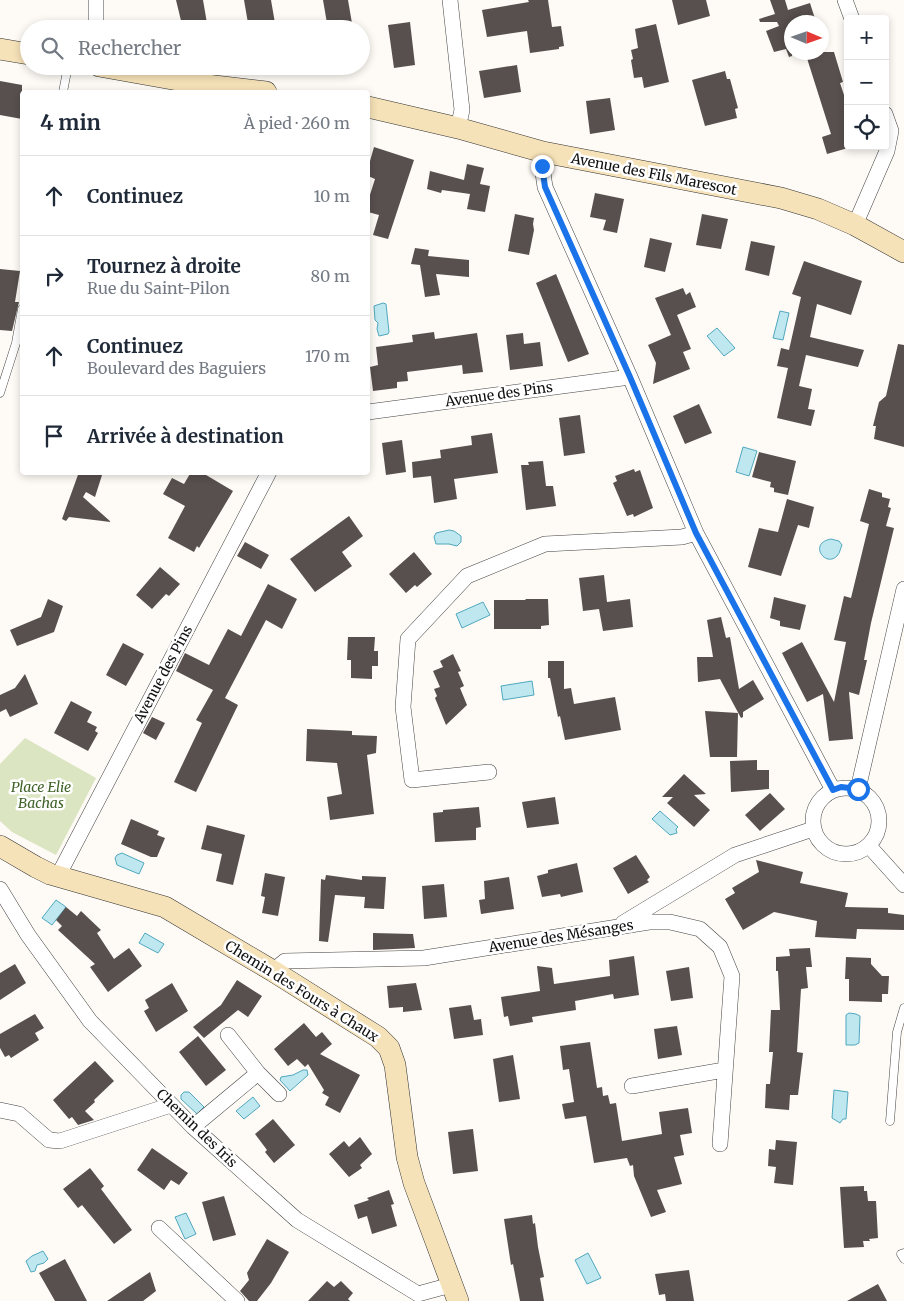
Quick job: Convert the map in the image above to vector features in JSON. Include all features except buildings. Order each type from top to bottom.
[{"type":"street","points":[[96,0],[96,20]]},
{"type":"street","points":[[450,0],[462,110],[458,128]]},
{"type":"street","points":[[845,0],[851,15]]},
{"type":"street","points":[[0,49],[20,52]]},
{"type":"street","points":[[150,75],[249,90]]},
{"type":"street","name":"Avenue des Fils Marescot","points":[[370,107],[458,128],[543,152],[781,198],[818,209],[855,225],[904,252]]},
{"type":"street","points":[[889,124],[892,131],[889,143]]},
{"type":"street","points":[[855,225],[887,150]]},
{"type":"street","points":[[543,152],[542,166],[545,187],[630,377],[696,533],[833,790]]},
{"type":"street","name":"Avenue des Pins","points":[[370,412],[630,377]]},
{"type":"street","name":"Avenue des Pins","points":[[58,876],[267,475]]},
{"type":"street","points":[[489,772],[412,780],[403,706],[408,639],[468,576],[545,544],[682,537],[696,533]]},
{"type":"street","points":[[858,789],[904,589]]},
{"type":"street","points":[[841,787],[858,789],[873,801],[878,810],[880,819],[879,829],[869,846],[859,852],[848,854],[836,853],[822,844],[813,829],[814,810],[825,795],[833,790],[841,787]]},
{"type":"street","points":[[618,927],[735,855],[813,829]]},
{"type":"street","points":[[869,846],[904,885]]},
{"type":"street","name":"Chemin des Fours à Chaux","points":[[2,852],[58,876],[166,907],[378,1037],[389,1048],[395,1065],[407,1157],[414,1183],[455,1293]]},
{"type":"street","name":"Chemin des Iris","points":[[0,888],[28,935],[90,1021],[193,1127],[296,1220],[418,1294],[455,1293]]},
{"type":"street","name":"Avenue des Mésanges","points":[[273,971],[285,961],[424,958],[649,922],[670,922],[700,929],[720,947],[732,976],[720,1144]]},
{"type":"street","points":[[228,1035],[258,1073],[278,1094]]},
{"type":"street","points":[[632,1086],[724,1070]]},
{"type":"street","points":[[193,1127],[258,1073]]},
{"type":"street","points":[[0,1110],[19,1114],[49,1140],[60,1141],[171,1104]]},
{"type":"street","points":[[160,1228],[237,1301]]},
{"type":"lane","points":[[63,90],[66,75]]},
{"type":"lane","points":[[0,393],[16,343],[20,320]]},
{"type":"lane","points":[[890,1121],[897,1032],[904,1008]]},
{"type":"lane","points":[[904,1253],[901,1254],[904,1260]]},
{"type":"green space","name":"Place Elie Bachas","points":[[25,738],[96,778],[56,855],[12,832],[0,821],[0,764]]},
{"type":"water","points":[[386,304],[389,332],[379,336],[374,306]]},
{"type":"water","points":[[780,311],[789,313],[783,340],[773,338]]},
{"type":"water","points":[[717,328],[735,348],[724,356],[707,336]]},
{"type":"water","points":[[743,447],[757,451],[749,476],[736,472]]},
{"type":"water","points":[[449,530],[461,536],[461,542],[457,546],[436,544],[434,537],[436,533]]},
{"type":"water","points":[[831,539],[839,541],[842,545],[837,556],[828,559],[821,554],[820,549],[824,541]]},
{"type":"water","points":[[483,602],[490,615],[462,628],[456,614]]},
{"type":"water","points":[[532,681],[534,695],[503,700],[501,686]]},
{"type":"water","points":[[660,811],[678,827],[676,829],[677,833],[670,835],[652,819]]},
{"type":"water","points":[[122,853],[144,863],[139,874],[117,865],[115,858]]},
{"type":"water","points":[[56,900],[66,907],[52,925],[42,918]]},
{"type":"water","points":[[145,933],[164,944],[158,953],[139,943]]},
{"type":"water","points":[[849,1013],[860,1016],[859,1043],[855,1045],[846,1045],[846,1015]]},
{"type":"water","points":[[307,1070],[308,1075],[290,1091],[280,1080],[281,1077],[293,1075]]},
{"type":"water","points":[[834,1090],[848,1092],[846,1119],[843,1119],[840,1123],[832,1118]]},
{"type":"water","points":[[184,1092],[189,1092],[204,1107],[197,1114],[181,1099],[181,1095]]},
{"type":"water","points":[[253,1097],[260,1106],[244,1119],[236,1111]]},
{"type":"water","points":[[186,1213],[196,1234],[185,1239],[175,1217]]},
{"type":"water","points":[[43,1251],[48,1259],[44,1263],[37,1265],[35,1271],[31,1272],[26,1261]]},
{"type":"water","points":[[588,1253],[601,1278],[587,1284],[575,1260]]},
{"type":"route","points":[[542,166],[545,187],[630,377],[696,533],[833,790],[841,787],[858,789]]}]
